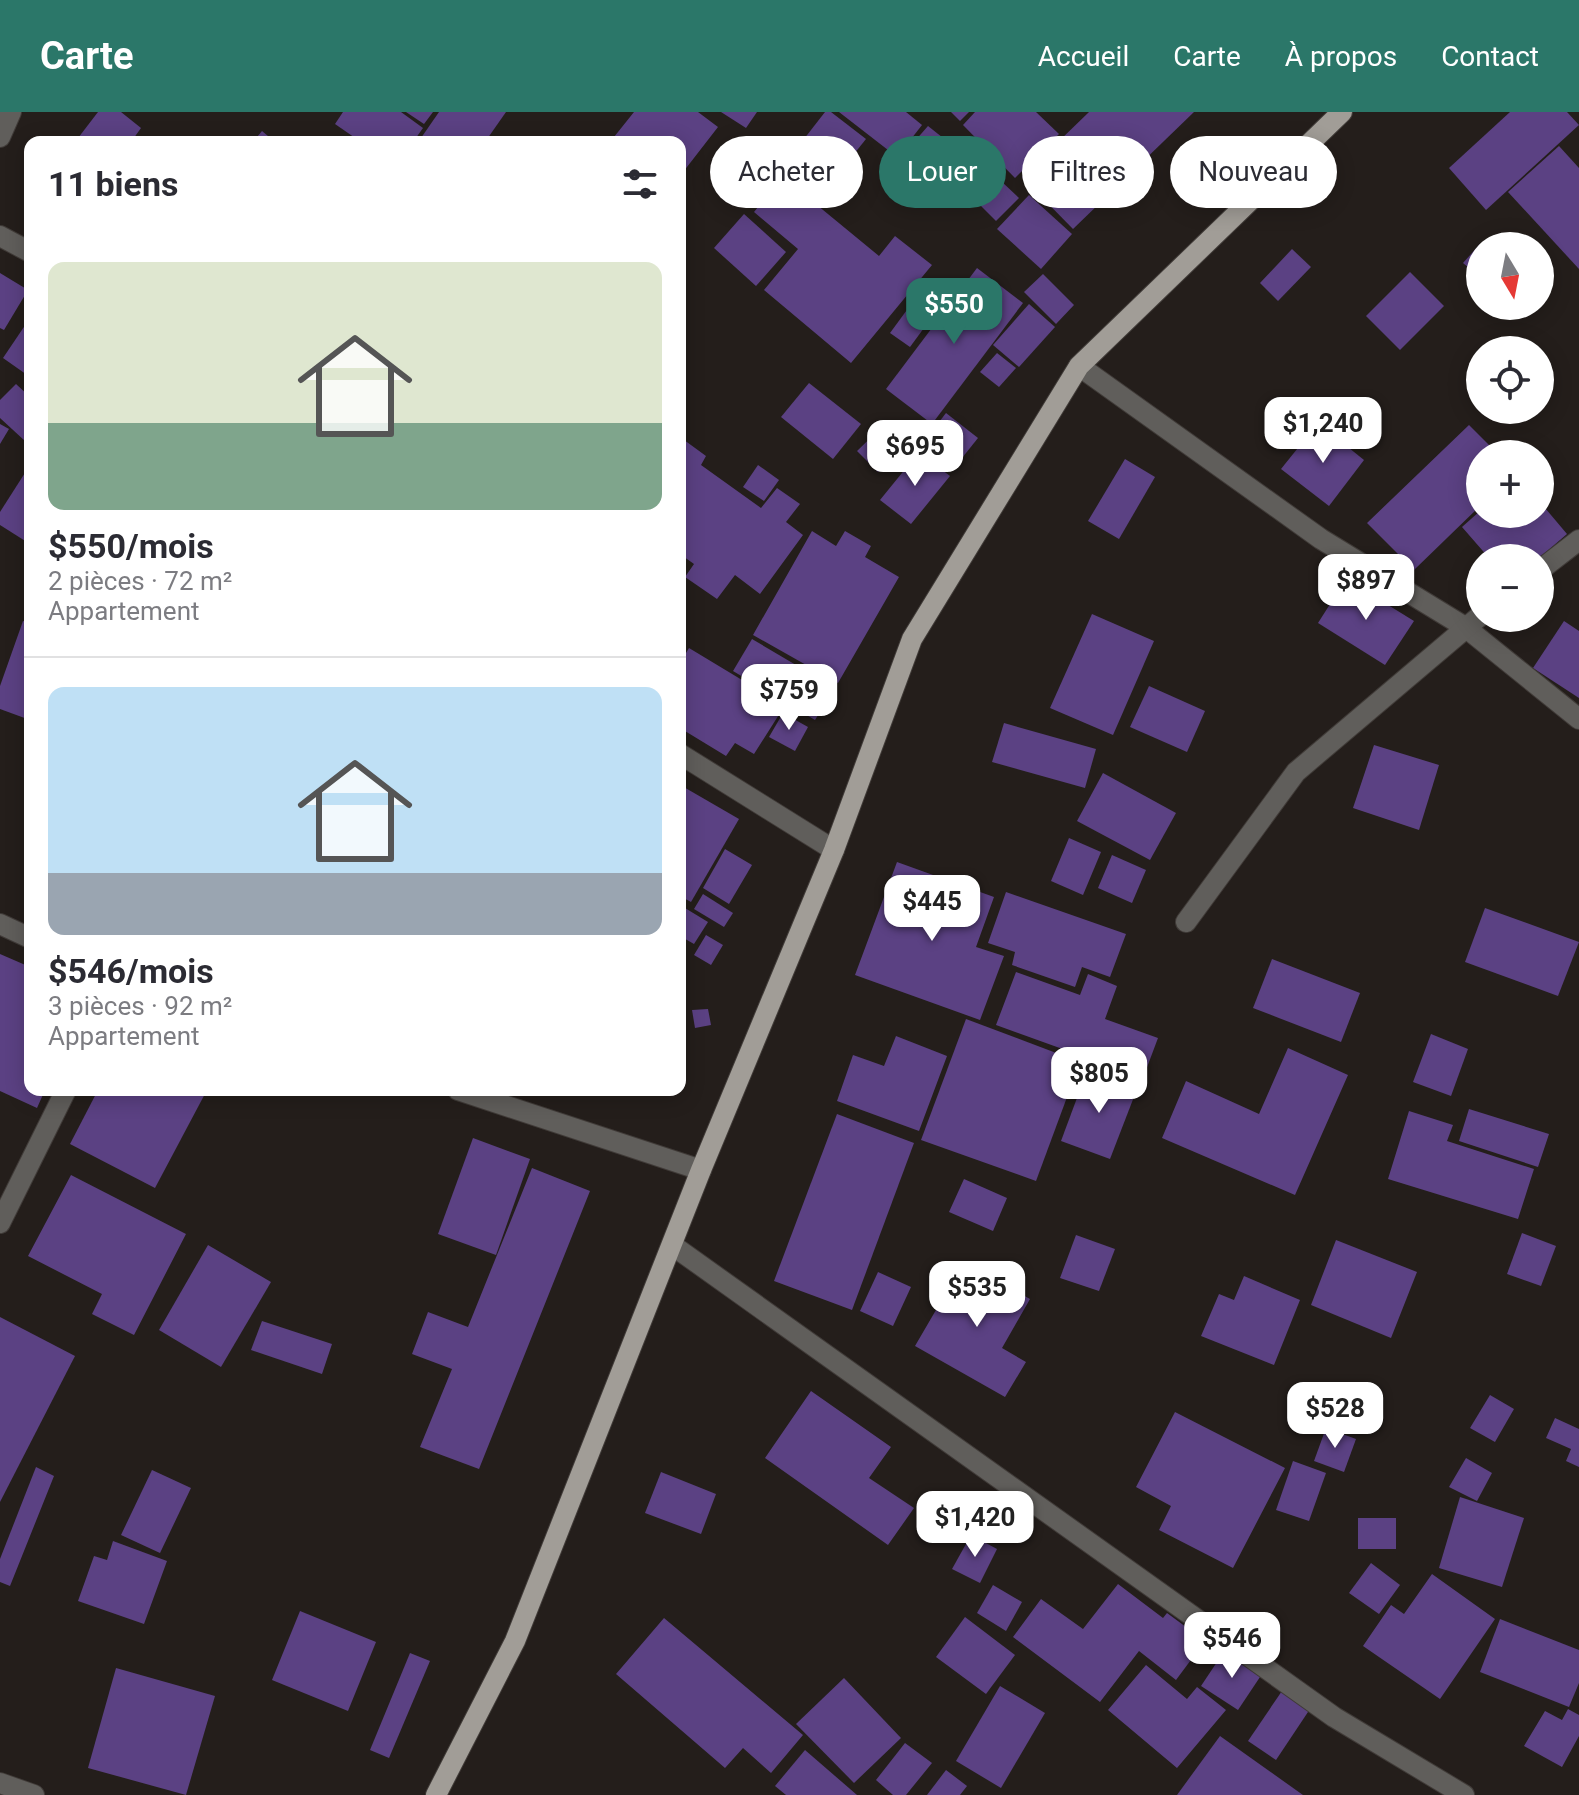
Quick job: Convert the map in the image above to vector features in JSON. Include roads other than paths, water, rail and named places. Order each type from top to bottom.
[{"type":"main road","points":[[436,1795],[515,1641],[701,1170],[834,850],[912,639],[1079,366],[1342,112]]},
{"type":"street","points":[[0,137],[11,112]]},
{"type":"street","points":[[0,236],[24,249]]},
{"type":"street","points":[[1079,366],[1321,539],[1466,617]]},
{"type":"street","points":[[1554,559],[1579,540]]},
{"type":"street","points":[[1186,922],[1296,772],[1466,627]]},
{"type":"street","points":[[1485,632],[1579,719]]},
{"type":"street","points":[[686,758],[834,850]]},
{"type":"street","points":[[0,924],[24,935]]},
{"type":"street","points":[[0,1223],[63,1096]]},
{"type":"street","points":[[476,1096],[701,1170]]},
{"type":"street","points":[[672,1245],[1334,1717],[1464,1795]]},
{"type":"street","points":[[0,1783],[34,1795]]}]
